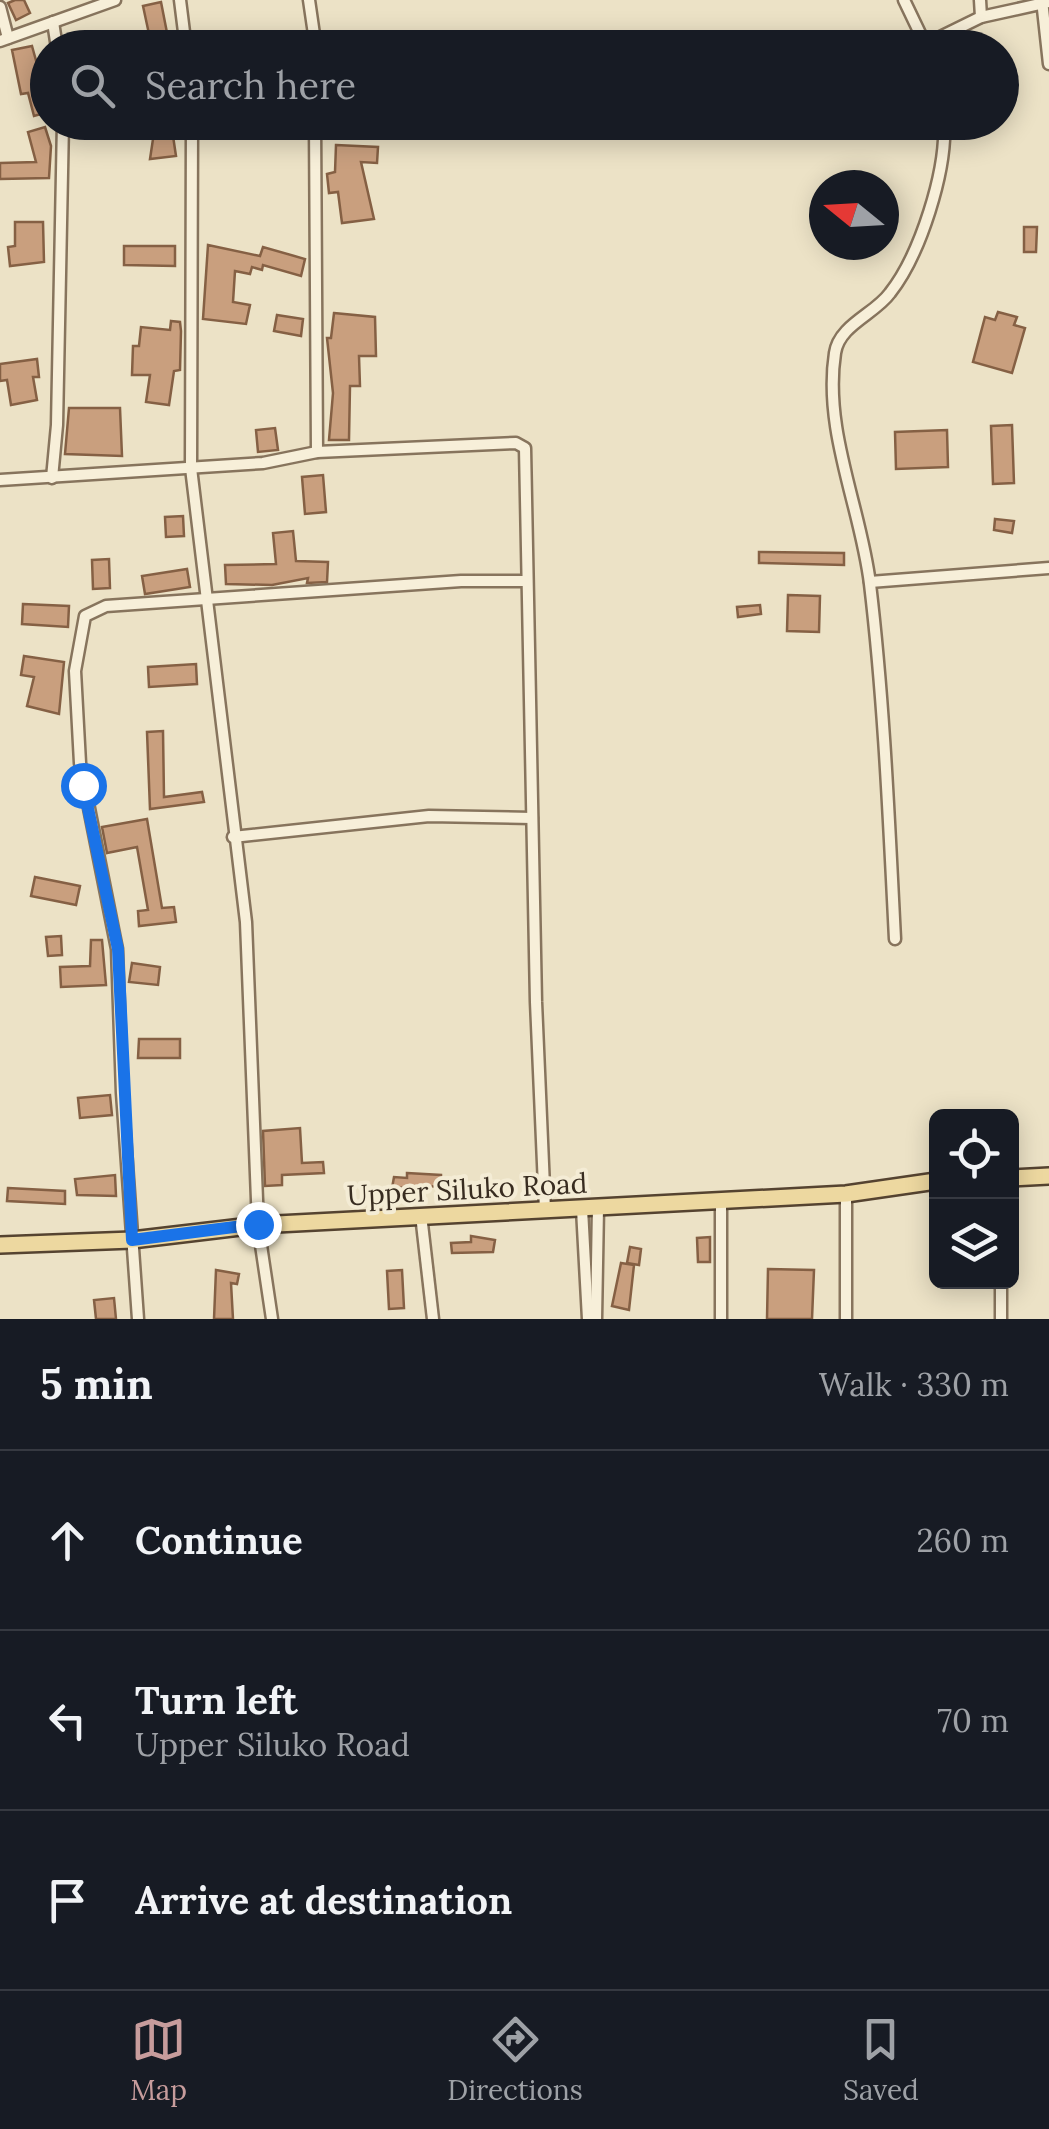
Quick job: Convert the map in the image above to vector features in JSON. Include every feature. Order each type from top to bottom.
[{"type":"main road","points":[[1019,1178],[1049,1176]]},
{"type":"main road","name":"Upper Siluko Road","points":[[0,1246],[132,1240],[258,1224],[846,1194],[929,1182]]},
{"type":"street","points":[[0,7],[4,39],[115,0]]},
{"type":"street","points":[[180,0],[184,30]]},
{"type":"street","points":[[308,0],[313,30]]},
{"type":"street","points":[[904,0],[919,30]]},
{"type":"street","points":[[980,0],[981,17]]},
{"type":"street","points":[[957,30],[981,17],[1044,2],[1049,64]]},
{"type":"street","points":[[53,22],[54,30]]},
{"type":"street","points":[[52,478],[57,424],[62,140]]},
{"type":"street","points":[[192,140],[192,468],[246,922],[258,1224],[272,1319]]},
{"type":"street","points":[[315,140],[317,452]]},
{"type":"street","points":[[895,939],[870,582],[845,476],[835,351],[838,340],[890,294],[938,189],[942,140]]},
{"type":"street","points":[[0,480],[263,463],[317,452],[516,443],[524,448],[545,1210]]},
{"type":"street","points":[[870,582],[1049,568]]},
{"type":"street","points":[[138,1319],[118,949],[83,785],[76,642],[84,616],[93,609],[208,598],[460,580],[527,581]]},
{"type":"street","points":[[233,837],[429,816],[532,818]]},
{"type":"street","points":[[846,1194],[846,1319]]},
{"type":"street","points":[[721,1200],[722,1319]]},
{"type":"street","points":[[588,1319],[590,1208]]},
{"type":"street","points":[[590,1208],[596,1319]]},
{"type":"street","points":[[421,1215],[434,1319]]},
{"type":"street","points":[[1001,1289],[1001,1319]]},
{"type":"building","points":[[24,0],[30,13],[16,20],[8,3]]},
{"type":"building","points":[[161,2],[166,30],[148,30],[143,6]]},
{"type":"building","points":[[30,46],[30,101],[28,93],[21,94],[12,50]]},
{"type":"building","points":[[30,140],[49,140],[49,178],[0,179],[0,163],[36,162]]},
{"type":"building","points":[[153,140],[174,140],[176,156],[150,159]]},
{"type":"building","points":[[336,145],[378,147],[377,163],[361,162],[374,219],[342,223],[338,192],[329,193],[327,174],[335,172]]},
{"type":"building","points":[[15,222],[43,222],[44,262],[10,266],[8,247],[15,246]]},
{"type":"building","points":[[1024,227],[1037,227],[1036,252],[1024,252]]},
{"type":"building","points":[[208,245],[260,256],[263,247],[305,259],[301,276],[263,265],[262,270],[252,267],[250,274],[235,271],[233,302],[250,305],[246,324],[203,319]]},
{"type":"building","points":[[124,246],[175,246],[175,266],[124,265]]},
{"type":"building","points":[[998,312],[1017,317],[1014,325],[1025,328],[1012,373],[973,362],[985,317],[995,320]]},
{"type":"building","points":[[334,313],[375,317],[376,356],[359,356],[360,386],[350,386],[349,440],[329,440],[333,393],[327,338],[331,338]]},
{"type":"building","points":[[277,315],[303,319],[301,336],[274,331]]},
{"type":"building","points":[[171,321],[180,322],[180,370],[174,371],[169,405],[146,402],[150,375],[132,375],[133,346],[139,346],[141,327],[170,330]]},
{"type":"building","points":[[37,359],[39,377],[33,377],[37,400],[11,405],[7,380],[0,381],[0,364]]},
{"type":"building","points":[[69,408],[120,408],[122,456],[65,454]]},
{"type":"building","points":[[1012,425],[1014,483],[993,484],[991,426]]},
{"type":"building","points":[[275,428],[278,450],[258,452],[256,430]]},
{"type":"building","points":[[947,430],[948,467],[896,469],[895,432]]},
{"type":"building","points":[[323,475],[326,512],[305,514],[302,477]]},
{"type":"building","points":[[183,516],[184,536],[166,537],[165,517]]},
{"type":"building","points":[[995,519],[1014,521],[1012,533],[994,530]]},
{"type":"building","points":[[293,531],[296,561],[328,562],[327,582],[307,583],[308,578],[272,585],[226,584],[225,565],[276,564],[273,533]]},
{"type":"building","points":[[759,552],[844,553],[844,565],[759,563]]},
{"type":"building","points":[[109,559],[110,588],[93,589],[92,560]]},
{"type":"building","points":[[187,569],[190,587],[145,594],[142,576]]},
{"type":"building","points":[[788,595],[820,596],[819,632],[787,631]]},
{"type":"building","points":[[23,604],[69,606],[68,627],[22,624]]},
{"type":"building","points":[[760,605],[761,614],[738,617],[737,607]]},
{"type":"building","points":[[24,656],[64,662],[59,714],[27,706],[34,677],[21,675]]},
{"type":"building","points":[[196,664],[197,684],[149,687],[148,667]]},
{"type":"building","points":[[163,731],[164,797],[202,792],[204,802],[150,809],[147,732]]},
{"type":"building","points":[[147,819],[162,908],[174,907],[176,922],[139,926],[138,911],[148,910],[137,847],[107,853],[102,827]]},
{"type":"building","points":[[35,877],[80,886],[76,905],[31,896]]},
{"type":"building","points":[[61,936],[62,955],[48,956],[46,937]]},
{"type":"building","points":[[91,940],[102,940],[106,985],[61,987],[60,967],[90,966]]},
{"type":"building","points":[[132,963],[160,967],[158,985],[129,982]]},
{"type":"building","points":[[139,1039],[180,1039],[180,1058],[138,1058]]},
{"type":"building","points":[[110,1095],[112,1115],[80,1118],[78,1098]]},
{"type":"building","points":[[300,1128],[302,1163],[323,1162],[324,1173],[282,1175],[282,1185],[265,1186],[263,1131]]},
{"type":"building","points":[[407,1173],[441,1175],[441,1186],[392,1188],[394,1177],[407,1178]]},
{"type":"building","points":[[115,1175],[116,1196],[77,1195],[75,1179]]},
{"type":"building","points":[[8,1188],[65,1191],[65,1204],[7,1201]]},
{"type":"building","points":[[471,1236],[495,1240],[493,1252],[452,1253],[451,1243],[471,1242]]},
{"type":"building","points":[[710,1237],[710,1262],[698,1262],[697,1238]]},
{"type":"building","points":[[630,1247],[641,1249],[639,1265],[627,1263]]},
{"type":"building","points":[[621,1263],[634,1265],[629,1310],[612,1306]]},
{"type":"building","points":[[768,1269],[814,1270],[812,1319],[767,1319]]},
{"type":"building","points":[[216,1270],[239,1274],[237,1284],[231,1283],[233,1319],[214,1319]]},
{"type":"building","points":[[402,1270],[404,1308],[389,1309],[387,1271]]},
{"type":"building","points":[[114,1298],[116,1319],[96,1319],[94,1300]]},
{"type":"route","points":[[83,785],[118,949],[132,1240],[258,1224]]}]
